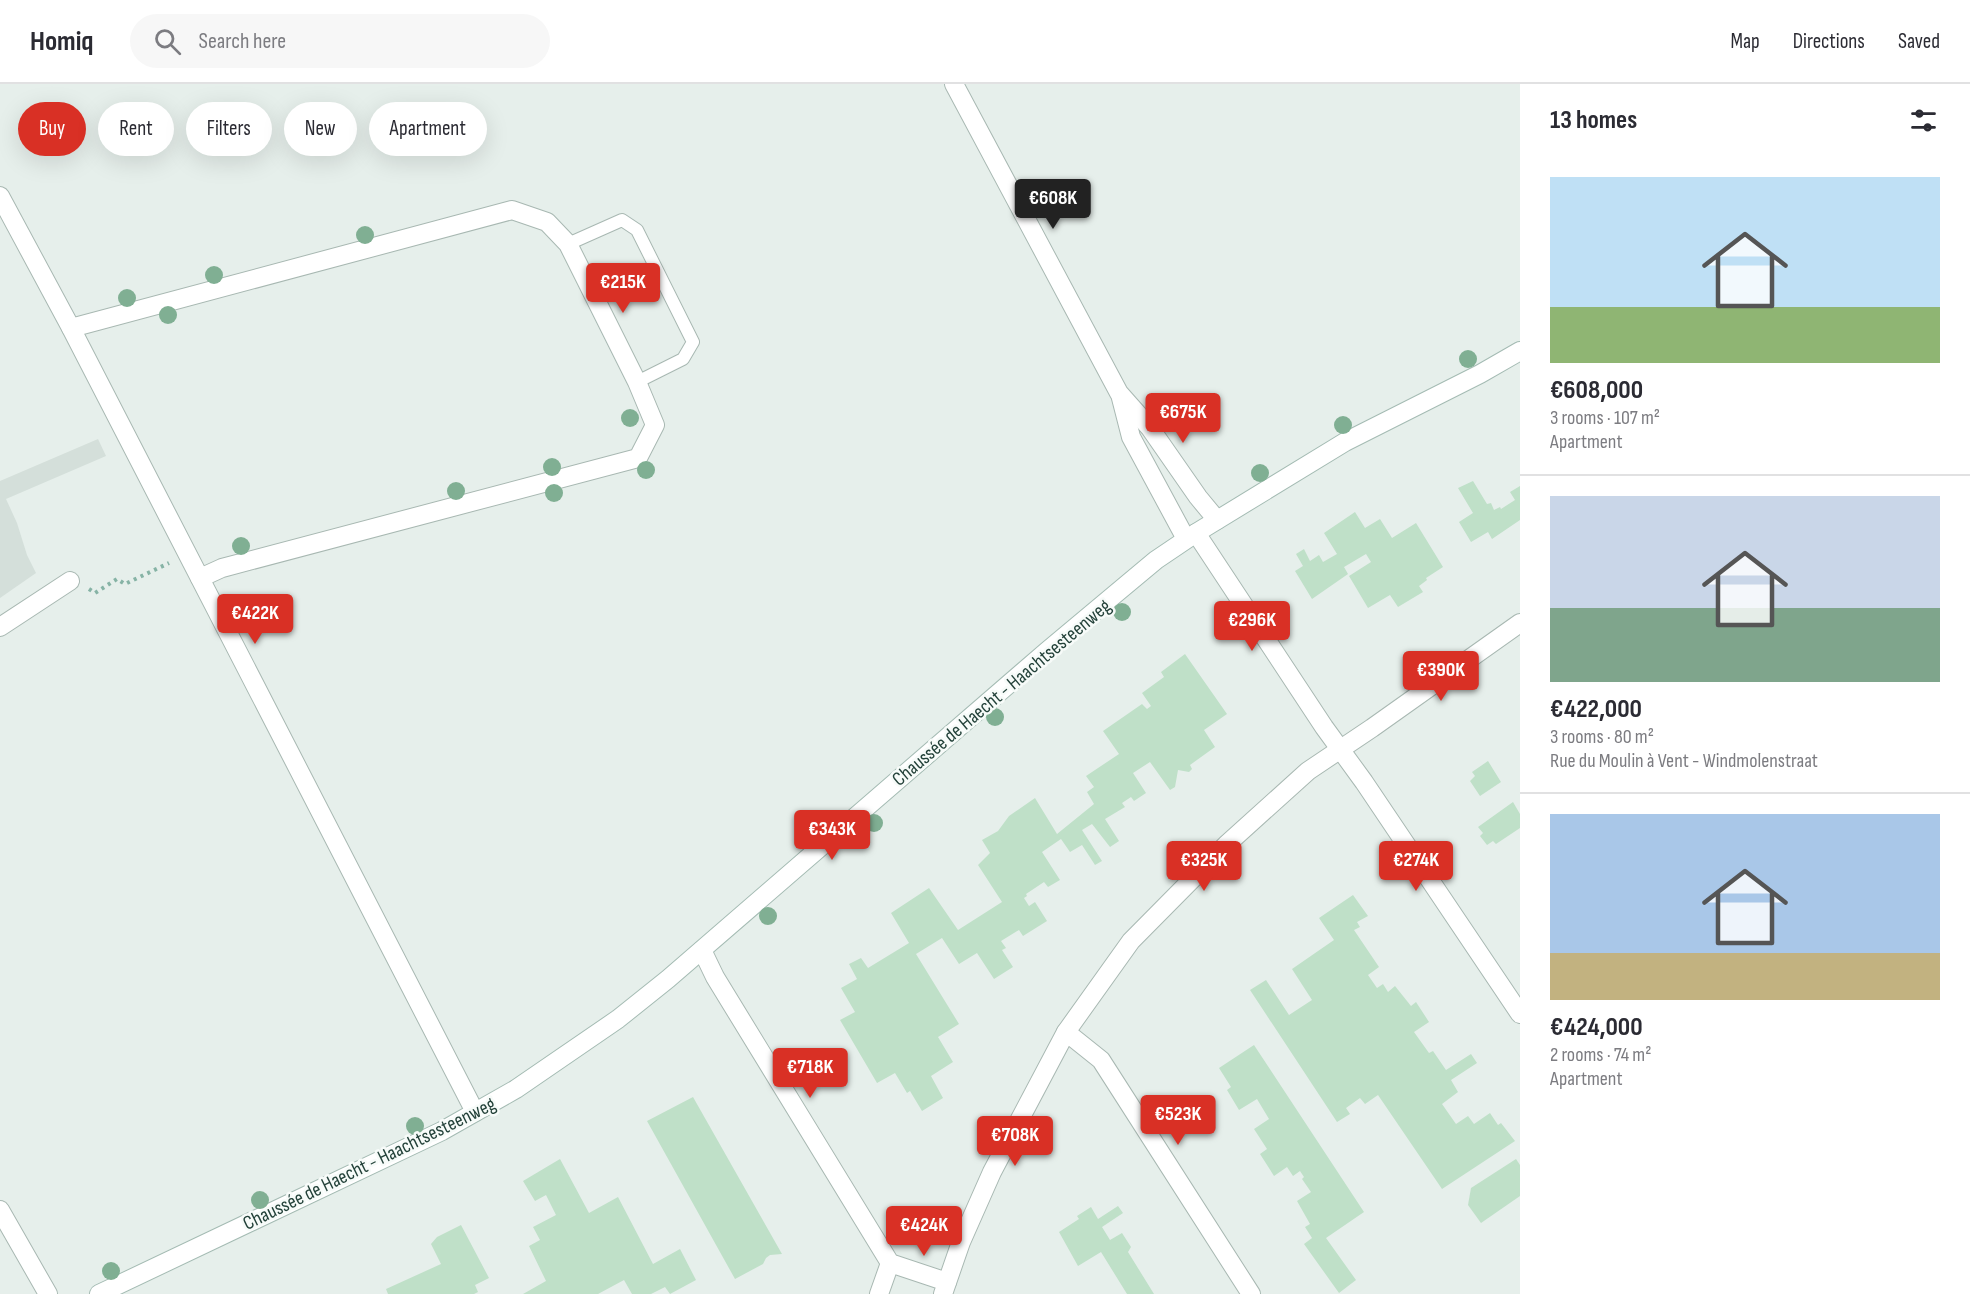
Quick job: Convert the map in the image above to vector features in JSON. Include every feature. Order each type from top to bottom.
[{"type":"street","points":[[954,84],[1119,393],[1131,438],[1191,536],[1364,782],[1520,1014]]},
{"type":"street","points":[[0,196],[71,328],[475,1112]]},
{"type":"street","points":[[71,328],[512,210],[547,222],[568,244],[637,382],[655,425],[638,458],[222,568],[200,578]]},
{"type":"street","name":"Chaussée de Haecht - Haachtsesteenweg","points":[[99,1294],[442,1131],[516,1089],[618,1020],[1156,560],[1191,536],[1345,442],[1480,374],[1520,351]]},
{"type":"street","points":[[1119,393],[1150,428],[1198,497],[1217,520]]},
{"type":"street","points":[[0,627],[70,581]]},
{"type":"street","points":[[702,950],[715,977],[890,1263],[945,1288],[961,1242],[992,1172],[1066,1032],[1131,941],[1226,845],[1308,771],[1520,623]]},
{"type":"street","points":[[1066,1032],[1101,1060],[1251,1294]]},
{"type":"street","points":[[0,1210],[48,1294]]},
{"type":"street","points":[[879,1294],[890,1263]]},
{"type":"lane","points":[[568,244],[621,220],[637,230],[659,272],[693,342],[683,359],[637,382]]},
{"type":"path","points":[[70,581],[95,593],[117,579],[125,584],[173,561]]},
{"type":"shaded area","points":[[98,439],[106,456],[6,499],[36,573],[0,598],[0,481]]},
{"type":"green space","points":[[1473,481],[1487,504],[1491,503],[1494,510],[1500,507],[1501,509],[1515,500],[1510,492],[1520,486],[1520,520],[1492,539],[1488,532],[1471,542],[1459,522],[1473,513],[1458,488]]},
{"type":"green space","points":[[1355,512],[1365,528],[1380,519],[1392,538],[1416,523],[1443,567],[1426,578],[1427,580],[1419,586],[1423,592],[1398,607],[1390,595],[1368,608],[1349,576],[1371,562],[1366,554],[1344,567],[1348,574],[1312,599],[1295,571],[1303,566],[1296,554],[1304,549],[1310,561],[1319,555],[1323,562],[1337,554],[1324,533]]},
{"type":"green space","points":[[1185,654],[1227,714],[1204,730],[1215,747],[1190,765],[1192,769],[1189,772],[1178,770],[1175,787],[1170,790],[1150,762],[1133,773],[1146,793],[1134,801],[1131,797],[1122,803],[1125,807],[1105,819],[1119,841],[1110,847],[1092,824],[1082,830],[1102,861],[1095,865],[1082,845],[1070,852],[1061,839],[1042,852],[1060,880],[1048,887],[1044,882],[1026,894],[1024,898],[1029,906],[1035,902],[1047,921],[1023,936],[1019,930],[1001,941],[1006,948],[1002,950],[1013,967],[994,979],[977,953],[959,964],[942,938],[916,954],[959,1024],[938,1037],[953,1062],[931,1076],[943,1098],[922,1111],[910,1091],[907,1093],[895,1073],[877,1083],[840,1020],[855,1012],[841,988],[857,979],[849,964],[861,958],[868,968],[909,943],[891,913],[929,888],[958,930],[1002,902],[978,865],[990,853],[982,840],[998,831],[1009,816],[1035,798],[1057,834],[1094,804],[1087,792],[1094,787],[1086,776],[1119,754],[1103,731],[1142,704],[1147,709],[1151,706],[1142,693],[1164,677],[1161,672]]},
{"type":"green space","points":[[1488,761],[1501,782],[1480,796],[1470,781],[1475,776],[1472,772]]},
{"type":"green space","points":[[1513,802],[1520,814],[1520,828],[1496,844],[1493,841],[1487,845],[1480,836],[1483,833],[1478,827]]},
{"type":"green space","points":[[1353,895],[1368,916],[1357,922],[1360,927],[1354,930],[1379,967],[1368,975],[1377,988],[1383,984],[1388,992],[1395,986],[1411,1006],[1416,1002],[1429,1022],[1414,1032],[1429,1053],[1433,1051],[1446,1070],[1471,1054],[1477,1063],[1451,1080],[1458,1092],[1442,1104],[1456,1124],[1468,1116],[1474,1124],[1490,1113],[1498,1125],[1501,1123],[1515,1141],[1442,1189],[1378,1095],[1365,1104],[1360,1098],[1346,1108],[1350,1114],[1337,1122],[1250,990],[1266,980],[1289,1015],[1312,1000],[1292,969],[1334,940],[1319,918]]},
{"type":"green space","points":[[1254,1045],[1364,1212],[1326,1238],[1356,1280],[1339,1293],[1304,1244],[1312,1238],[1305,1227],[1310,1224],[1297,1201],[1311,1192],[1302,1179],[1304,1177],[1300,1171],[1293,1176],[1287,1167],[1274,1176],[1260,1154],[1267,1149],[1254,1129],[1269,1119],[1257,1099],[1239,1110],[1227,1090],[1231,1087],[1219,1068]]},
{"type":"green space","points":[[693,1097],[782,1254],[770,1255],[763,1264],[735,1279],[647,1121]]},
{"type":"green space","points":[[560,1159],[589,1213],[618,1197],[653,1264],[680,1249],[696,1280],[670,1294],[665,1287],[651,1294],[632,1294],[624,1280],[598,1294],[523,1294],[546,1281],[529,1246],[540,1240],[533,1227],[556,1215],[546,1195],[535,1201],[523,1181]]},
{"type":"green space","points":[[1516,1159],[1520,1165],[1520,1196],[1481,1223],[1468,1205],[1471,1188]]},
{"type":"green space","points":[[1118,1206],[1123,1213],[1102,1227],[1110,1240],[1122,1233],[1131,1247],[1128,1252],[1154,1294],[1127,1294],[1101,1252],[1078,1266],[1059,1232],[1079,1219],[1077,1216],[1091,1207],[1098,1219]]},
{"type":"green space","points":[[461,1225],[489,1278],[475,1285],[478,1292],[474,1294],[388,1294],[386,1289],[441,1264],[431,1244],[437,1237]]}]
